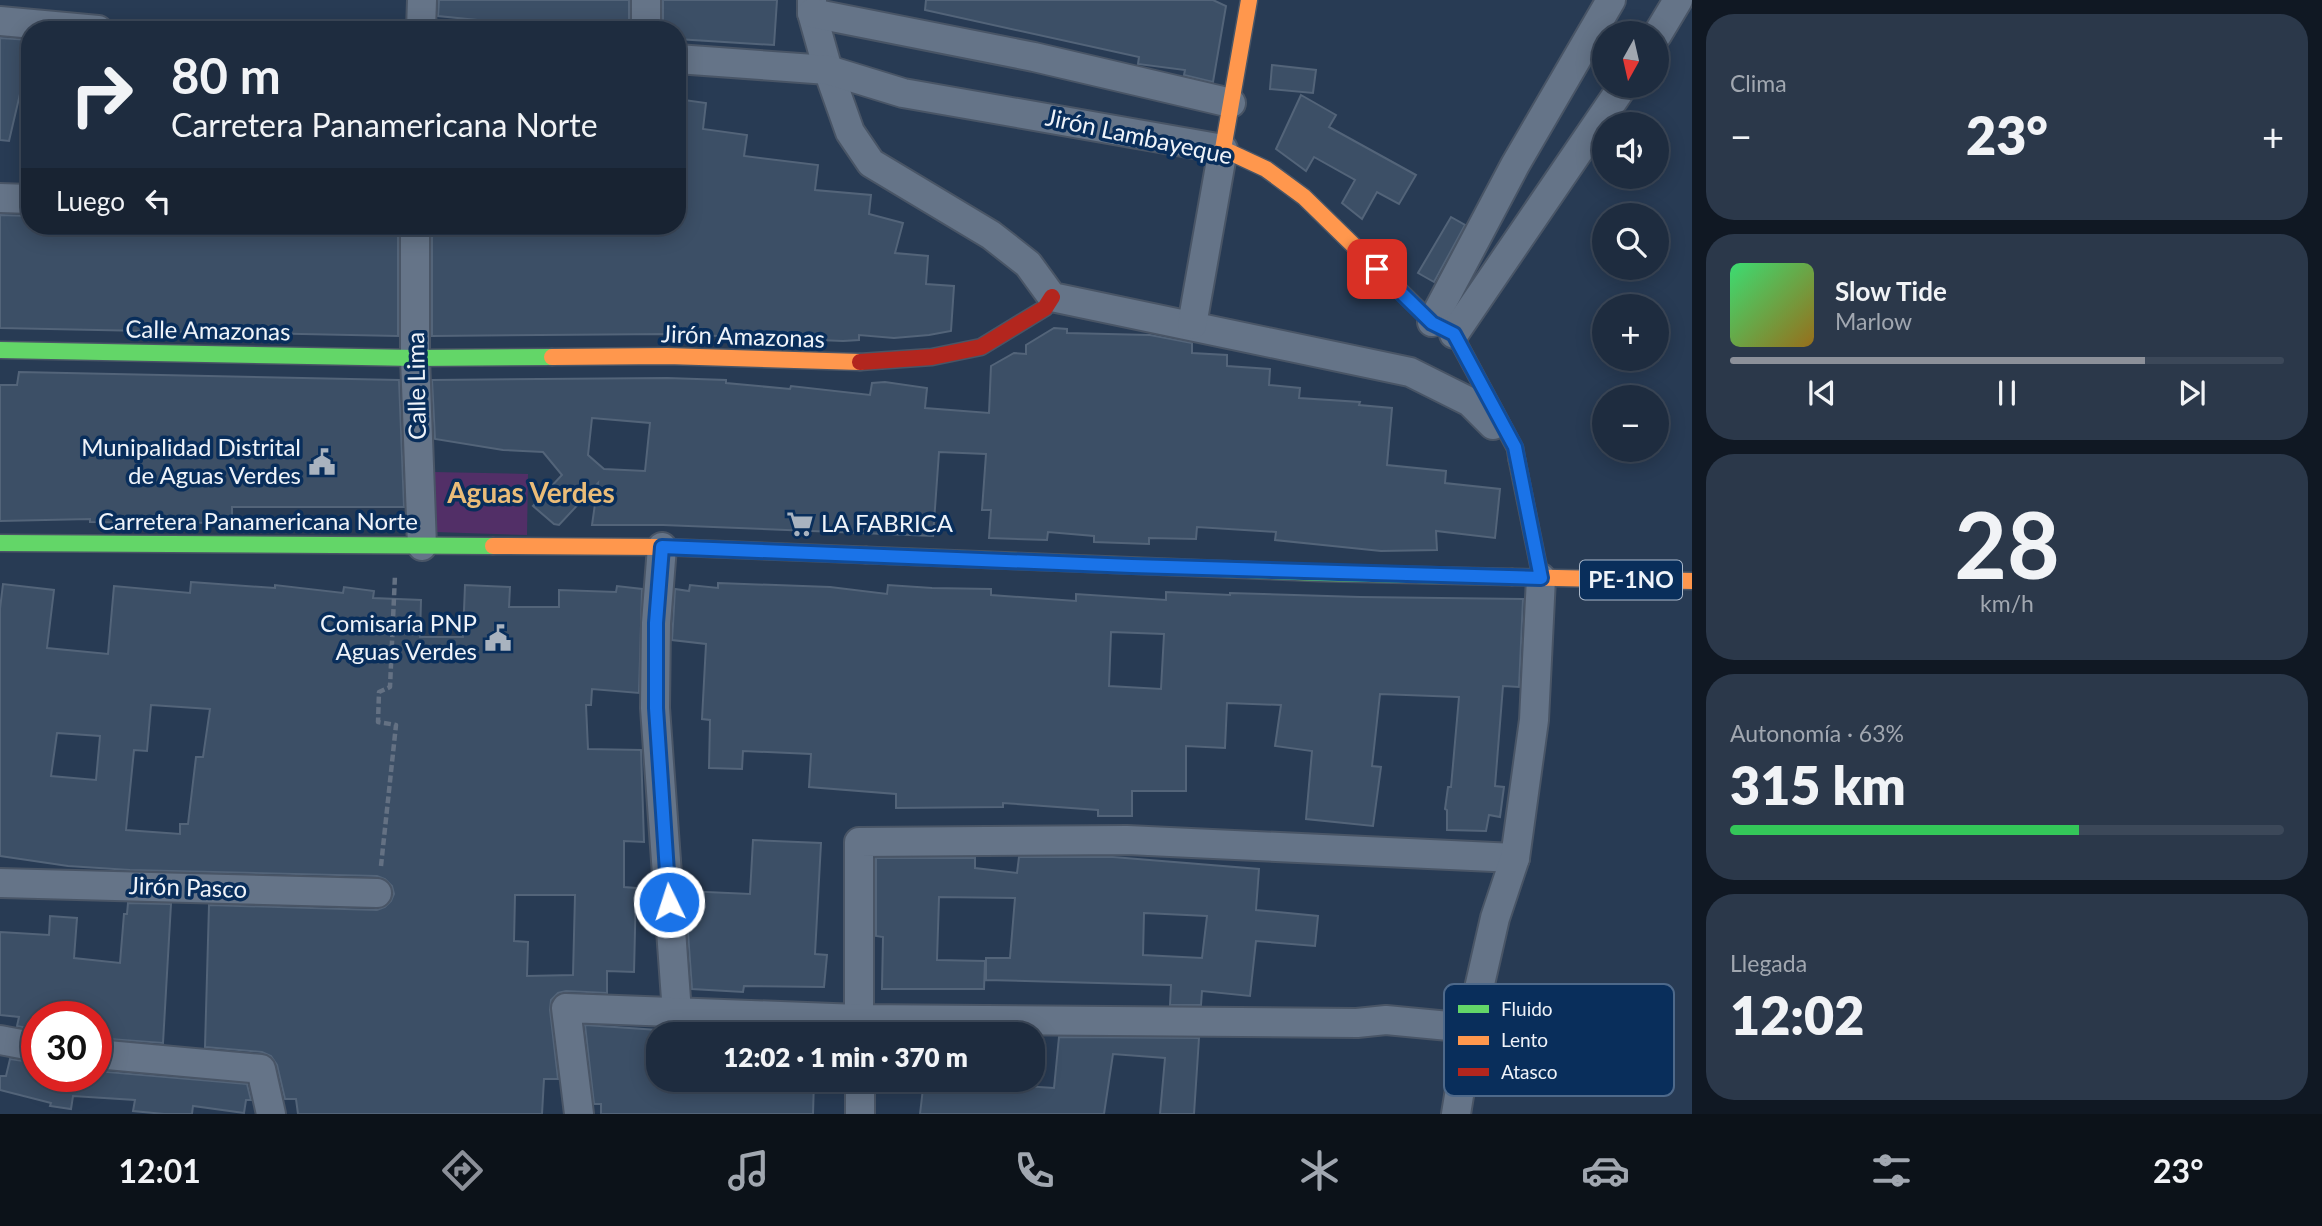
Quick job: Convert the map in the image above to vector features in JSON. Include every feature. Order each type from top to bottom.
[{"type":"street","points":[[421,21],[422,0]]},
{"type":"street","points":[[646,0],[646,21]]},
{"type":"street","points":[[1192,326],[1250,0]]},
{"type":"street","points":[[1443,328],[1515,165],[1611,0]]},
{"type":"street","points":[[1665,21],[1678,0]]},
{"type":"street","points":[[1231,103],[812,6],[828,70],[850,132],[871,163],[991,236],[1028,264],[1052,297],[1410,372],[1470,402],[1515,447]]},
{"type":"street","points":[[0,21],[21,23]]},
{"type":"street","name":"Jirón Lambayeque","points":[[686,61],[828,70],[903,93],[1223,149],[1266,169],[1304,197],[1443,328],[1515,447],[1541,578]]},
{"type":"street","points":[[1443,328],[1614,98]]},
{"type":"street","points":[[0,198],[21,199]]},
{"type":"street","name":"Calle Lima","points":[[409,546],[415,358],[415,235]]},
{"type":"street","name":"Jirón Amazonas","points":[[415,358],[667,356],[843,363],[932,357],[981,346],[1045,308],[1052,297]]},
{"type":"street","name":"Calle Amazonas","points":[[0,350],[415,358]]},
{"type":"street","name":"Carretera Panamericana Norte","points":[[0,543],[662,547],[1146,567],[1692,581]]},
{"type":"street","points":[[662,547],[656,623],[656,708],[677,1013]]},
{"type":"street","points":[[1480,984],[1495,918],[1516,858],[1534,720],[1541,578]]},
{"type":"street","points":[[859,1022],[859,842],[1127,840],[1516,858]]},
{"type":"street","name":"Jirón Pasco","points":[[0,883],[377,893]]},
{"type":"street","points":[[579,1114],[566,1008],[794,1022]]},
{"type":"street","points":[[1045,1026],[1357,1023],[1386,1020],[1444,1026]]},
{"type":"street","points":[[0,1040],[21,1044]]},
{"type":"street","points":[[112,1055],[261,1069],[271,1114]]},
{"type":"street","points":[[860,1092],[860,1114]]},
{"type":"street","points":[[1456,1114],[1459,1096]]},
{"type":"path","points":[[377,893],[396,725],[378,722],[379,692],[390,687],[409,546]]},
{"type":"shaded area","points":[[433,472],[528,474],[527,535],[435,532]]},
{"type":"building","points":[[439,0],[629,0],[629,21],[487,21],[438,16]]},
{"type":"building","points":[[663,0],[777,0],[774,45],[686,40],[686,21],[663,21]]},
{"type":"building","points":[[926,0],[1213,0],[1226,6],[1213,82],[1184,75],[1185,70],[1138,64],[1139,57],[925,10]]},
{"type":"building","points":[[0,38],[21,39],[21,90],[9,141],[0,140]]},
{"type":"building","points":[[1272,65],[1316,70],[1313,93],[1270,89]]},
{"type":"building","points":[[1301,95],[1336,115],[1329,127],[1416,175],[1399,204],[1377,192],[1362,219],[1342,203],[1355,180],[1314,157],[1306,171],[1276,149]]},
{"type":"building","points":[[686,100],[706,103],[703,129],[747,135],[744,156],[818,165],[815,190],[871,195],[869,214],[903,223],[895,253],[928,256],[926,284],[954,286],[951,331],[929,335],[894,338],[859,335],[859,340],[843,341],[667,334],[432,336],[432,235],[686,235]]},
{"type":"building","points":[[0,215],[21,216],[21,235],[398,235],[398,336],[0,328]]},
{"type":"building","points":[[1451,217],[1465,225],[1434,282],[1418,273]]},
{"type":"building","points":[[1054,328],[1067,329],[1067,333],[1150,335],[1192,343],[1192,353],[1227,355],[1227,366],[1270,369],[1269,385],[1300,388],[1299,398],[1360,402],[1359,405],[1392,408],[1387,465],[1446,471],[1445,483],[1500,489],[1495,538],[1436,531],[1437,550],[1381,551],[1275,540],[1276,532],[1197,527],[1196,539],[1149,538],[1149,544],[1094,542],[1094,536],[1048,532],[1047,540],[989,538],[991,510],[982,510],[986,454],[939,452],[933,536],[663,525],[592,525],[598,483],[559,525],[554,524],[533,506],[562,475],[543,452],[503,450],[435,439],[432,380],[726,380],[726,383],[790,389],[791,386],[870,395],[872,383],[885,382],[927,388],[925,408],[989,413],[991,366],[1014,353],[1026,354],[1026,345]],"holes":[[[592,418],[650,423],[645,471],[604,469],[588,455]]]},
{"type":"building","points":[[19,372],[399,380],[404,507],[232,507],[232,523],[90,522],[90,519],[0,521],[0,385],[17,385]]},
{"type":"building","points":[[191,582],[275,588],[275,585],[343,593],[344,587],[374,591],[373,598],[421,600],[420,637],[463,637],[465,585],[510,587],[509,607],[559,607],[559,590],[616,592],[617,586],[642,589],[639,693],[592,689],[591,705],[586,705],[588,749],[641,750],[644,842],[624,841],[624,887],[636,888],[634,972],[607,971],[607,993],[566,991],[558,993],[551,1000],[558,1079],[544,1079],[542,1114],[298,1114],[296,1099],[285,1099],[277,1065],[271,1056],[262,1052],[205,1047],[209,905],[377,910],[385,907],[394,894],[392,886],[385,879],[377,876],[130,870],[68,866],[0,856],[0,609],[3,584],[54,590],[47,648],[108,654],[114,586],[190,593]],"holes":[[[151,705],[210,709],[203,757],[196,757],[188,824],[180,824],[180,834],[126,830],[134,750],[147,751]],[[57,733],[100,736],[96,780],[51,776]],[[515,895],[575,895],[573,975],[527,976],[528,942],[514,941]]]},
{"type":"building","points":[[718,583],[830,587],[887,594],[888,585],[991,589],[991,595],[1076,601],[1076,594],[1166,600],[1166,592],[1523,599],[1519,687],[1503,686],[1495,786],[1504,787],[1500,817],[1489,815],[1486,831],[1447,830],[1445,809],[1448,787],[1451,787],[1459,697],[1380,694],[1372,766],[1381,767],[1373,826],[1306,819],[1312,751],[1275,746],[1281,705],[1227,703],[1225,748],[1186,746],[1186,791],[1132,791],[1132,816],[1098,816],[1098,810],[1003,803],[1003,807],[896,808],[896,794],[809,787],[811,754],[743,751],[742,769],[709,768],[710,720],[702,719],[706,644],[672,640],[675,589],[689,591],[690,585],[718,588]],"holes":[[[1111,632],[1164,634],[1161,689],[1109,686]]]},
{"type":"building","points":[[753,840],[821,843],[815,954],[827,955],[824,987],[744,986],[743,992],[692,989],[685,891],[750,894]]},
{"type":"building","points":[[1019,857],[1113,857],[1259,869],[1256,910],[1318,916],[1315,946],[1256,941],[1250,996],[1202,991],[1201,1005],[1170,1005],[1171,985],[986,980],[986,958],[1010,958],[1015,898],[939,897],[937,960],[985,961],[984,989],[882,989],[883,937],[876,936],[876,858],[975,858],[975,868],[1017,873]],"holes":[[[1144,913],[1207,916],[1202,958],[1143,955]]]},
{"type":"building","points":[[128,903],[171,904],[163,1043],[112,1039],[112,1001],[21,1001],[21,1027],[17,1026],[19,1017],[0,1015],[0,932],[49,935],[50,916],[77,918],[74,958],[120,963],[124,914],[127,914]]},
{"type":"building","points":[[585,1025],[646,1029],[646,1092],[814,1092],[813,1114],[601,1114],[601,1104],[594,1104]]},
{"type":"building","points":[[1059,1037],[1199,1038],[1194,1114],[1160,1114],[1165,1058],[1113,1054],[1104,1114],[920,1114],[923,1092],[1045,1092],[1045,1087],[1054,1088]]},
{"type":"building","points":[[10,1059],[21,1061],[21,1092],[112,1092],[112,1072],[247,1084],[251,1100],[246,1100],[244,1113],[193,1106],[192,1114],[164,1114],[133,1111],[135,1100],[73,1096],[71,1109],[50,1106],[51,1103],[0,1090],[0,1076],[6,1076]]},
{"type":"traffic: fast","points":[[0,350],[415,358],[552,357]]},
{"type":"traffic: fast","points":[[1517,460],[1541,578]]},
{"type":"traffic: fast","points":[[0,543],[493,546]]},
{"type":"traffic: fast","points":[[866,555],[1320,573],[1512,577]]},
{"type":"traffic: slow","points":[[1249,0],[1223,149],[1266,169],[1304,197],[1432,322],[1454,334],[1515,448],[1517,460]]},
{"type":"traffic: slow","points":[[552,357],[667,356],[860,362]]},
{"type":"traffic: slow","points":[[493,546],[662,547],[866,555]]},
{"type":"traffic: slow","points":[[1512,577],[1692,581]]},
{"type":"traffic: jam","points":[[860,362],[932,357],[981,347],[1045,308],[1052,297]]},
{"type":"place","name":"Munipalidad Distrital de Aguas Verdes","points":[[322,462]]},
{"type":"place","name":"LA FABRICA","points":[[800,524]]},
{"type":"place","name":"Comisaría PNP Aguas Verdes","points":[[498,638]]},
{"type":"district","name":"Aguas Verdes","points":[[531,493]]},
{"type":"route","points":[[669,902],[656,708],[656,623],[662,547],[1320,573],[1541,578],[1515,447],[1454,334],[1432,323],[1377,269]]}]
